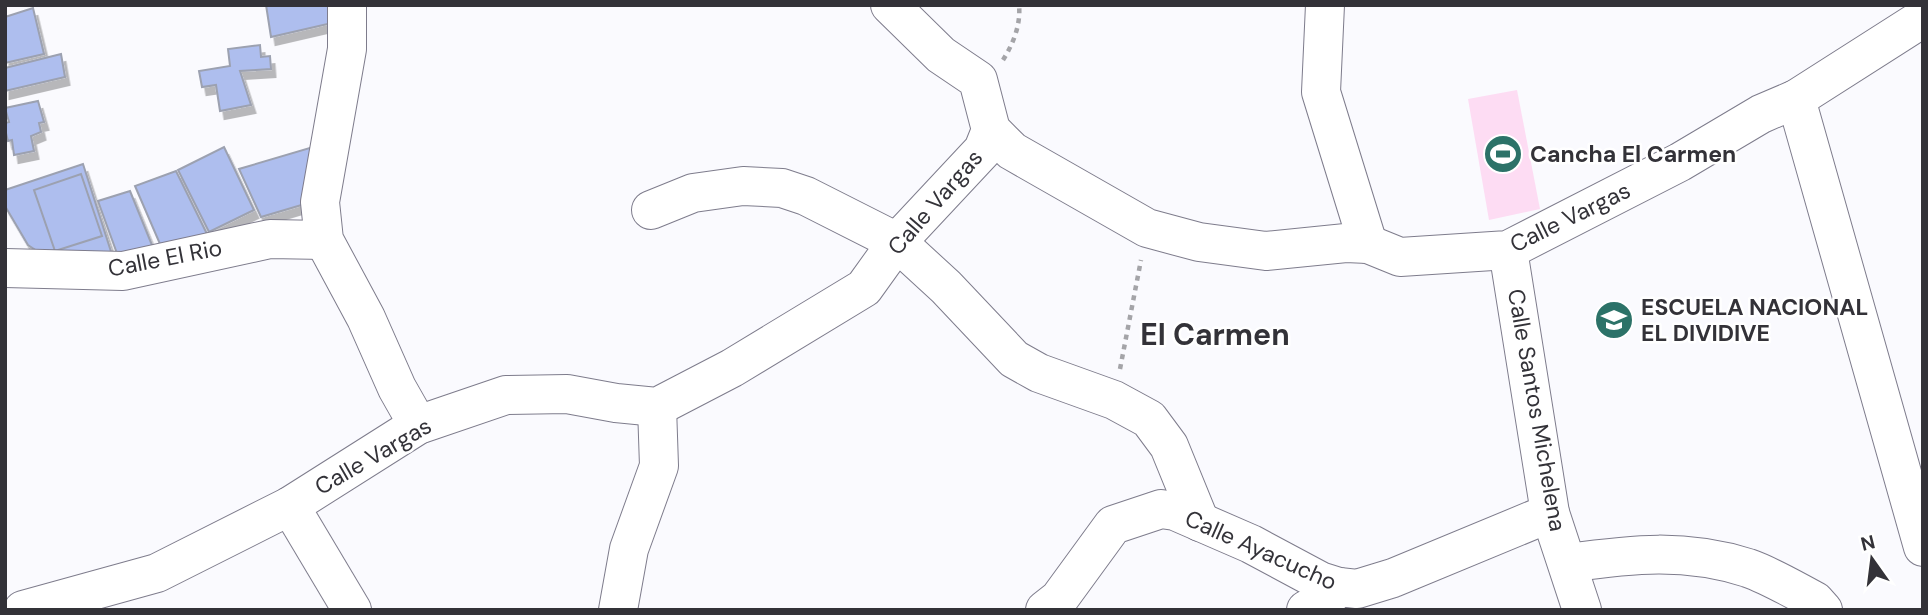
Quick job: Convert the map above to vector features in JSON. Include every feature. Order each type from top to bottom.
[{"type":"street","points":[[347,5],[347,49],[320,202],[324,240],[366,318],[397,388],[418,425]]},
{"type":"street","points":[[890,5],[941,55],[978,80],[991,130]]},
{"type":"street","points":[[1325,5],[1321,92],[1368,244]]},
{"type":"street","name":"Calle Vargas","points":[[23,610],[157,573],[290,506],[418,425],[506,395],[568,394],[657,407],[732,368],[864,288],[897,242],[983,150],[991,130],[1012,152],[1147,228],[1199,242],[1266,251],[1346,243],[1368,244],[1400,257],[1508,250],[1680,162],[1761,114],[1796,99],[1923,18]]},
{"type":"street","points":[[1796,99],[1923,547]]},
{"type":"street","points":[[651,210],[693,193],[743,186],[782,188],[806,196],[897,242],[946,287],[1014,359],[1039,373],[1114,400],[1149,419],[1169,446],[1200,522]]},
{"type":"street","name":"Calle El Rio","points":[[6,265],[64,271],[123,271],[270,239],[324,240]]},
{"type":"street","name":"Calle Santos Michelena","points":[[1508,250],[1550,513],[1582,610]]},
{"type":"street","points":[[618,610],[629,549],[659,466],[657,407]]},
{"type":"street","points":[[290,506],[352,610]]},
{"type":"street","name":"Calle Ayacucho","points":[[1045,610],[1059,599],[1113,525],[1161,509],[1175,511],[1251,544],[1320,581],[1357,589],[1393,579],[1550,513]]},
{"type":"street","points":[[1568,563],[1640,553],[1705,557],[1751,569],[1815,601],[1823,610]]},
{"type":"street","points":[[1306,610],[1326,599],[1339,587]]},
{"type":"path","points":[[981,90],[993,77],[1011,48],[1020,18],[1019,5]]},
{"type":"path","points":[[1114,400],[1147,228]]},
{"type":"shaded area","name":"Cancha El Carmen","points":[[1517,90],[1540,209],[1489,220],[1468,99]]},
{"type":"building","points":[[266,5],[333,5],[332,23],[271,37]]},
{"type":"building","points":[[33,8],[44,54],[5,63],[5,17]]},
{"type":"building","points":[[260,45],[261,57],[270,56],[271,69],[240,71],[251,105],[220,111],[216,85],[202,87],[199,71],[230,66],[228,49]]},
{"type":"building","points":[[61,54],[65,77],[5,91],[5,68]]},
{"type":"building","points":[[38,101],[44,122],[39,123],[41,132],[31,136],[34,151],[14,155],[12,140],[8,141],[5,129],[5,123],[9,122],[5,108]]},
{"type":"building","points":[[224,147],[254,210],[209,232],[178,170]]},
{"type":"building","points":[[313,147],[315,201],[261,217],[239,169]]},
{"type":"building","points":[[83,164],[114,261],[40,253],[28,245],[5,206],[5,190]]},
{"type":"building","points":[[176,171],[207,234],[163,251],[135,186]]},
{"type":"building","points":[[81,174],[102,236],[55,251],[34,190]]},
{"type":"building","points":[[130,191],[156,255],[119,259],[98,201]]},
{"type":"place","name":"Cancha El Carmen","points":[[1503,154]]},
{"type":"place","name":"ESCUELA NACIONAL EL DIVIDIVE","points":[[1614,320]]},
{"type":"district","name":"El Carmen","points":[[1215,335]]}]
